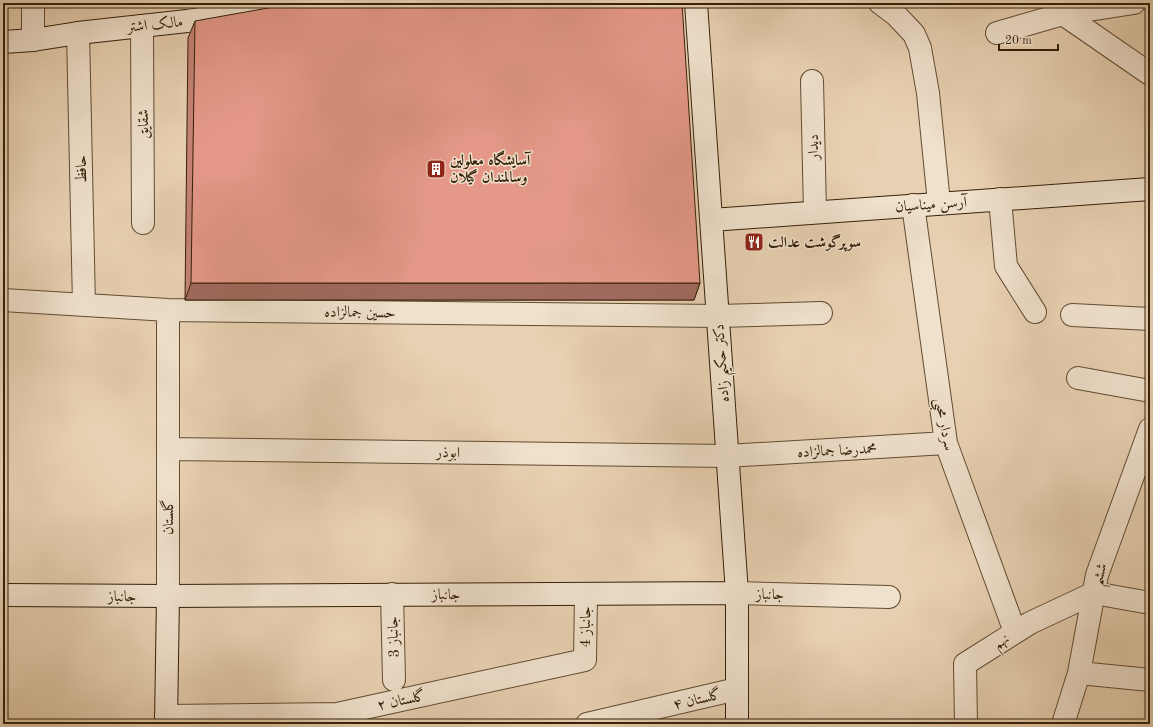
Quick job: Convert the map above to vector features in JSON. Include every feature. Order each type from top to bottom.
[{"type":"street","points":[[32,40],[33,3]]},
{"type":"street","name":"مالک اشتر","points":[[3,42],[32,40],[78,33],[187,21],[267,6],[307,3]]},
{"type":"street","name":"دکتر حکیم زاده","points":[[696,3],[737,593],[737,724]]},
{"type":"street","points":[[880,3],[896,14],[914,34],[920,48],[928,94],[939,203]]},
{"type":"street","points":[[997,33],[1062,8],[1134,3]]},
{"type":"street","points":[[1062,8],[1150,74]]},
{"type":"street","name":"شقایق","points":[[142,26],[143,223]]},
{"type":"street","name":"حافظ","points":[[78,33],[84,305]]},
{"type":"street","name":"دیدار","points":[[812,81],[815,212]]},
{"type":"street","name":"آرسن میناسیان","points":[[711,220],[1150,188]]},
{"type":"street","points":[[1000,199],[1006,266],[1035,312]]},
{"type":"street","name":"سردار محبی","points":[[913,205],[946,443],[1015,632]]},
{"type":"street","name":"حسین جمالزاده","points":[[3,300],[168,310],[718,316],[821,313]]},
{"type":"street","name":"گلستان","points":[[166,720],[168,596],[168,310]]},
{"type":"street","points":[[1072,315],[1150,319]]},
{"type":"street","points":[[1078,378],[1150,391]]},
{"type":"street","name":"ششم","points":[[1063,724],[1079,673],[1097,575],[1150,429]]},
{"type":"street","name":"محمدرضا جمالزاده","points":[[727,456],[946,443]]},
{"type":"street","name":"ابوذر","points":[[168,449],[727,456]]},
{"type":"street","name":"جانباز","points":[[3,595],[168,596],[737,593],[889,597]]},
{"type":"street","points":[[1094,593],[1150,603]]},
{"type":"street","name":"نهم","points":[[966,724],[965,664],[1030,623],[1094,593]]},
{"type":"street","name":"جانباز 3","points":[[392,594],[394,680]]},
{"type":"street","name":"جانباز 4","points":[[585,660],[586,594]]},
{"type":"street","name":"گلستان ۲","points":[[166,720],[337,714],[585,660]]},
{"type":"street","points":[[1079,673],[1150,680]]},
{"type":"street","name":"گلستان ۴","points":[[587,724],[737,690]]},
{"type":"building","name":"آسایشگاه معلولین وسالمندان گیلان","points":[[296,3],[682,3],[700,283],[191,283],[195,21]]},
{"type":"place","name":"آسایشگاه معلولین وسالمندان گیلان","points":[[436,169]]},
{"type":"place","name":"سوپرگوشت عدالت","points":[[754,242]]}]
